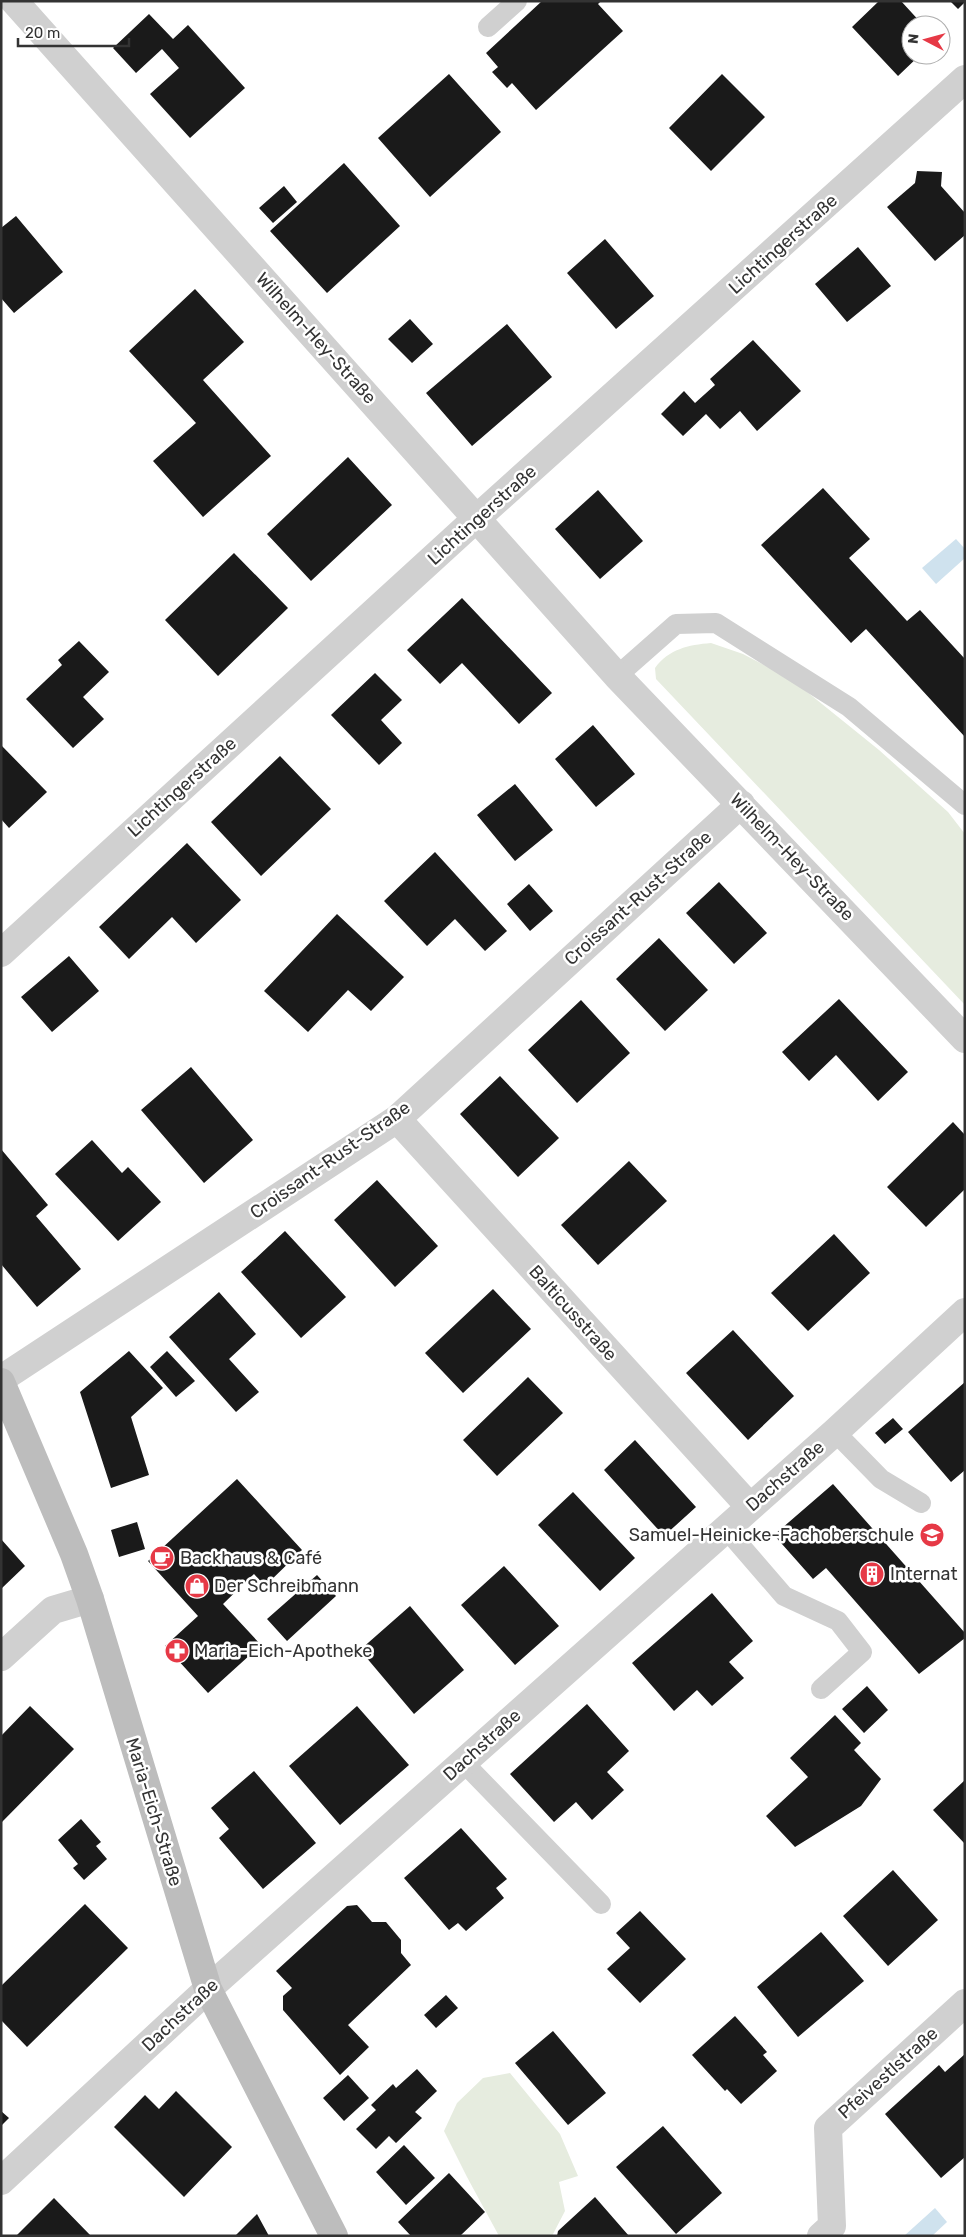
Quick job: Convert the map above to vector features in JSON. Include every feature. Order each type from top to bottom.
[{"type":"street","name":"Wilhelm-Hey-Straße","points":[[14,1],[617,676],[965,1040]]},
{"type":"street","name":"Lichtingerstraße","points":[[1,953],[477,518],[965,80]]},
{"type":"street","name":"Croissant-Rust-Straße","points":[[1,1381],[397,1119],[741,804]]},
{"type":"street","name":"Balticusstraße","points":[[397,1119],[750,1507]]},
{"type":"street","name":"Dachstraße","points":[[1,2181],[208,1989],[835,1432],[965,1312]]},
{"type":"street","name":"Maria-Eich-Straße","points":[[1,1381],[74,1554],[90,1599],[208,1989],[331,2234]]},
{"type":"street","points":[[1,1657],[53,1610],[90,1599]]},
{"type":"street","name":"Pfeivestlstraße","points":[[831,2232],[828,2128],[965,2003]]},
{"type":"lane","points":[[488,27],[517,1]]},
{"type":"lane","points":[[617,676],[676,624],[716,623],[849,707],[965,805]]},
{"type":"lane","points":[[835,1432],[881,1479],[921,1503]]},
{"type":"lane","points":[[726,1529],[784,1596],[838,1622],[862,1652],[821,1689]]},
{"type":"lane","points":[[463,1762],[601,1904]]},
{"type":"shaded area","points":[[711,643],[743,654],[791,679],[879,750],[948,812],[965,834],[965,1005],[656,679],[655,668],[666,656],[680,649]]},
{"type":"shaded area","points":[[510,2073],[560,2134],[578,2176],[559,2182],[565,2211],[552,2236],[499,2236],[444,2131],[457,2103],[483,2078]]},
{"type":"water","points":[[956,539],[965,549],[965,558],[936,584],[922,568]]},
{"type":"water","points":[[935,2208],[947,2222],[932,2236],[904,2236]]},
{"type":"building","points":[[542,1],[601,1],[598,4],[623,31],[536,110],[512,83],[507,88],[492,72],[498,67],[486,53]]},
{"type":"building","points":[[879,1],[901,1],[914,15],[901,15],[901,65],[910,65],[898,76],[852,27]]},
{"type":"building","points":[[950,1],[965,1],[965,2],[958,9]]},
{"type":"building","points":[[149,14],[173,39],[188,25],[245,88],[190,138],[150,94],[179,68],[162,49],[136,73],[113,48]]},
{"type":"building","points":[[449,74],[501,132],[430,197],[378,138]]},
{"type":"building","points":[[722,74],[765,117],[711,171],[669,128]]},
{"type":"building","points":[[344,163],[400,226],[327,293],[270,231]]},
{"type":"building","points":[[917,171],[942,172],[941,186],[965,213],[965,235],[935,261],[887,207],[915,183]]},
{"type":"building","points":[[284,186],[297,202],[273,223],[259,208]]},
{"type":"building","points":[[16,216],[63,272],[14,313],[1,298],[1,228]]},
{"type":"building","points":[[605,239],[654,296],[616,329],[567,273]]},
{"type":"building","points":[[858,247],[891,286],[847,322],[815,284]]},
{"type":"building","points":[[195,289],[244,342],[203,380],[271,456],[203,517],[153,461],[196,423],[129,351]]},
{"type":"building","points":[[410,319],[433,344],[412,363],[388,339]]},
{"type":"building","points":[[507,324],[552,377],[472,446],[426,393]]},
{"type":"building","points":[[753,340],[801,391],[757,431],[740,411],[720,429],[706,414],[683,436],[661,414],[684,391],[695,403],[715,385],[710,379]]},
{"type":"building","points":[[348,457],[392,505],[311,581],[267,534]]},
{"type":"building","points":[[823,488],[870,539],[849,558],[907,621],[920,610],[965,659],[965,737],[866,629],[851,643],[761,545]]},
{"type":"building","points":[[598,490],[643,541],[600,579],[555,529]]},
{"type":"building","points":[[234,553],[288,608],[218,676],[165,620]]},
{"type":"building","points":[[462,598],[552,693],[519,724],[462,663],[440,684],[407,650]]},
{"type":"building","points":[[79,641],[109,672],[83,697],[104,719],[73,748],[26,699],[62,665],[58,660]]},
{"type":"building","points":[[375,673],[402,700],[381,720],[402,743],[379,765],[331,715]]},
{"type":"building","points":[[593,725],[635,774],[596,807],[555,759]]},
{"type":"building","points":[[1,745],[47,792],[9,828],[1,819]]},
{"type":"building","points":[[280,756],[331,809],[261,876],[211,822]]},
{"type":"building","points":[[515,784],[553,830],[515,861],[477,815]]},
{"type":"building","points":[[187,843],[241,900],[196,943],[172,917],[129,959],[99,927]]},
{"type":"building","points":[[435,852],[507,931],[485,951],[455,919],[427,946],[384,901]]},
{"type":"building","points":[[719,882],[767,933],[734,964],[686,913]]},
{"type":"building","points":[[529,884],[553,911],[530,931],[507,904]]},
{"type":"building","points":[[337,914],[404,977],[371,1011],[348,990],[308,1032],[264,991]]},
{"type":"building","points":[[659,938],[708,990],[665,1031],[616,979]]},
{"type":"building","points":[[69,956],[99,991],[52,1032],[21,997]]},
{"type":"building","points":[[839,999],[908,1072],[878,1101],[836,1055],[809,1081],[782,1052]]},
{"type":"building","points":[[581,1000],[630,1053],[577,1103],[528,1050]]},
{"type":"building","points":[[191,1067],[253,1140],[204,1183],[141,1110]]},
{"type":"building","points":[[500,1076],[559,1138],[518,1177],[460,1114]]},
{"type":"building","points":[[953,1122],[965,1135],[965,1189],[926,1227],[887,1187]]},
{"type":"building","points":[[92,1140],[122,1173],[128,1167],[161,1202],[118,1241],[55,1174]]},
{"type":"building","points":[[1,1149],[48,1205],[36,1216],[81,1269],[37,1307],[1,1264]]},
{"type":"building","points":[[629,1161],[667,1201],[598,1265],[561,1225]]},
{"type":"building","points":[[377,1180],[438,1246],[395,1287],[334,1220]]},
{"type":"building","points":[[285,1231],[346,1297],[301,1338],[241,1272]]},
{"type":"building","points":[[834,1234],[870,1273],[808,1331],[771,1293]]},
{"type":"building","points":[[493,1289],[531,1329],[463,1393],[425,1353]]},
{"type":"building","points":[[219,1292],[256,1334],[229,1359],[259,1392],[236,1412],[169,1337]]},
{"type":"building","points":[[733,1330],[794,1396],[748,1440],[686,1373]]},
{"type":"building","points":[[129,1351],[163,1388],[131,1417],[149,1475],[111,1488],[80,1392]]},
{"type":"building","points":[[167,1351],[195,1381],[176,1397],[150,1367]]},
{"type":"building","points":[[528,1377],[563,1413],[497,1476],[463,1440]]},
{"type":"building","points":[[965,1382],[965,1470],[951,1482],[908,1432]]},
{"type":"building","points":[[893,1418],[903,1429],[885,1444],[875,1433]]},
{"type":"building","points":[[635,1440],[696,1507],[664,1536],[604,1470]]},
{"type":"building","points":[[237,1479],[302,1550],[265,1586],[254,1574],[223,1604],[261,1645],[208,1693],[165,1646],[198,1616],[148,1561]]},
{"type":"building","name":"Internat","points":[[833,1484],[965,1633],[965,1638],[919,1674],[826,1568],[813,1579],[774,1535]]},
{"type":"building","points":[[573,1492],[635,1558],[600,1591],[538,1525]]},
{"type":"building","points":[[137,1522],[145,1549],[119,1557],[111,1530]]},
{"type":"building","points":[[1,1539],[25,1566],[1,1589]]},
{"type":"building","points":[[504,1566],[559,1626],[515,1665],[461,1605]]},
{"type":"building","points":[[317,1575],[336,1596],[287,1641],[267,1619]]},
{"type":"building","points":[[712,1593],[753,1641],[729,1662],[744,1678],[712,1706],[697,1690],[674,1711],[632,1663]]},
{"type":"building","points":[[410,1606],[464,1670],[414,1714],[360,1650]]},
{"type":"building","points":[[867,1686],[888,1710],[864,1733],[842,1709]]},
{"type":"building","points":[[587,1704],[629,1751],[607,1772],[624,1790],[592,1820],[576,1802],[554,1822],[510,1774]]},
{"type":"building","points":[[30,1706],[74,1749],[1,1823],[1,1736]]},
{"type":"building","points":[[357,1706],[409,1765],[340,1825],[289,1766]]},
{"type":"building","points":[[835,1715],[861,1743],[854,1750],[881,1779],[861,1806],[795,1847],[766,1816],[808,1777],[790,1758]]},
{"type":"building","points":[[254,1771],[316,1843],[263,1889],[219,1838],[229,1829],[211,1808]]},
{"type":"building","points":[[965,1780],[965,1844],[933,1810]]},
{"type":"building","points":[[81,1819],[101,1842],[96,1846],[107,1859],[84,1880],[73,1868],[78,1864],[58,1840]]},
{"type":"building","points":[[461,1828],[507,1879],[496,1888],[504,1898],[466,1931],[458,1923],[449,1930],[404,1878]]},
{"type":"building","points":[[893,1870],[938,1920],[888,1966],[843,1916]]},
{"type":"building","points":[[85,1904],[128,1948],[27,2047],[1,2020],[1,1986]]},
{"type":"building","points":[[357,1905],[372,1922],[386,1922],[401,1940],[401,1953],[411,1965],[348,2025],[369,2047],[340,2075],[283,2010],[283,1996],[292,1988],[276,1971],[347,1906]]},
{"type":"building","points":[[640,1911],[686,1959],[640,2003],[607,1969],[630,1948],[616,1933]]},
{"type":"building","points":[[821,1932],[864,1981],[798,2037],[757,1987]]},
{"type":"building","points":[[446,1995],[458,2008],[436,2028],[424,2015]]},
{"type":"building","points":[[735,2016],[767,2052],[763,2055],[777,2071],[741,2104],[727,2089],[725,2091],[692,2055]]},
{"type":"building","points":[[553,2031],[606,2093],[568,2125],[515,2063]]},
{"type":"building","points":[[965,2054],[965,2157],[941,2178],[885,2114],[939,2065],[945,2072]]},
{"type":"building","points":[[417,2069],[437,2091],[415,2112],[422,2118],[396,2143],[389,2136],[376,2149],[356,2129],[376,2110],[371,2105],[393,2084],[396,2088]]},
{"type":"building","points":[[348,2075],[369,2098],[344,2121],[323,2098]]},
{"type":"building","points":[[176,2091],[232,2147],[184,2197],[114,2127],[145,2095],[159,2109]]},
{"type":"building","points":[[1,2111],[9,2118],[1,2126]]},
{"type":"building","points":[[663,2126],[722,2193],[676,2234],[616,2167]]},
{"type":"building","points":[[404,2145],[435,2178],[406,2205],[376,2172]]},
{"type":"building","points":[[449,2173],[485,2212],[460,2236],[411,2236],[398,2222]]},
{"type":"building","points":[[595,2197],[629,2236],[557,2236],[558,2231]]},
{"type":"building","points":[[54,2198],[91,2236],[16,2236]]},
{"type":"building","points":[[257,2214],[269,2236],[235,2236]]},
{"type":"place","name":"Samuel-Heinicke-Fachoberschule","points":[[932,1535]]},
{"type":"place","name":"Backhaus & Café","points":[[162,1558]]},
{"type":"place","name":"Internat","points":[[872,1574]]},
{"type":"place","name":"Der Schreibmann","points":[[197,1586]]},
{"type":"place","name":"Maria-Eich-Apotheke","points":[[177,1651]]}]
